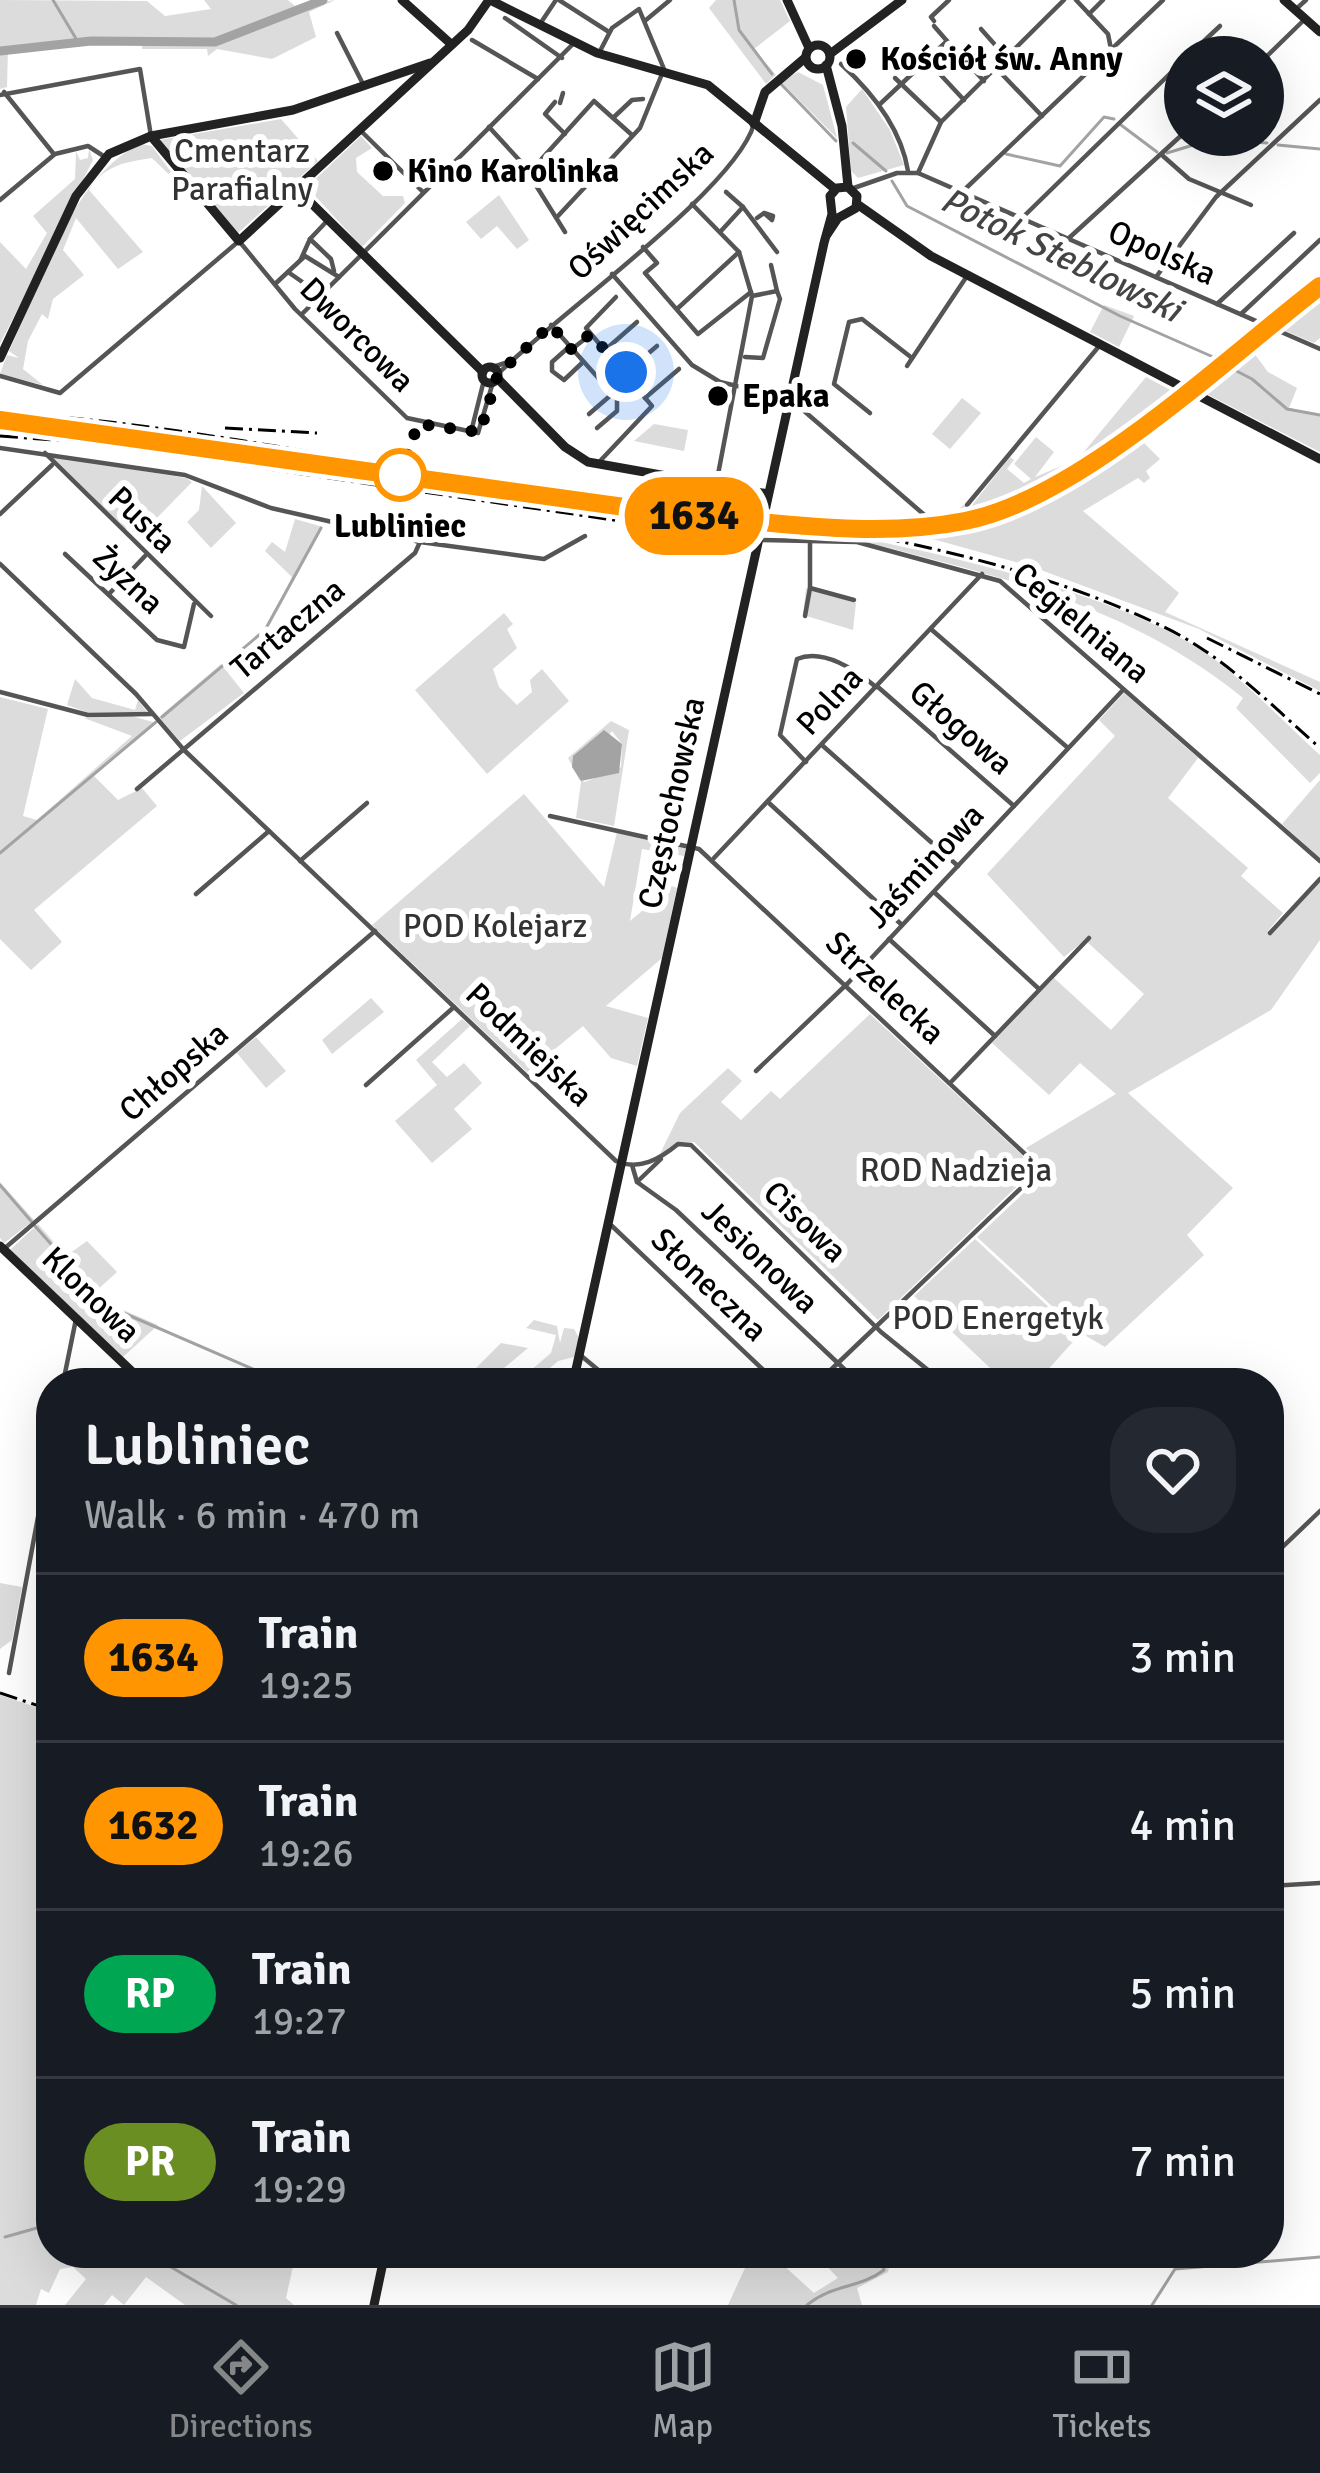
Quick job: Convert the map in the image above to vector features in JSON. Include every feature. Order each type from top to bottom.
[{"type":"street","points":[[402,0],[441,38]]},
{"type":"street","points":[[540,24],[558,0],[609,32]]},
{"type":"street","points":[[646,20],[670,0]]},
{"type":"street","points":[[787,0],[829,83],[844,146],[846,199]]},
{"type":"street","points":[[754,124],[765,92],[788,70],[848,40],[902,0]]},
{"type":"street","points":[[949,0],[931,17],[984,81]]},
{"type":"street","points":[[918,172],[941,122],[1064,0]]},
{"type":"street","points":[[1076,0],[1108,34],[1111,50]]},
{"type":"street","points":[[1089,14],[1102,0]]},
{"type":"street","points":[[962,192],[1163,0]]},
{"type":"street","points":[[1284,0],[1320,32]]},
{"type":"street","points":[[1295,10],[1306,0]]},
{"type":"street","points":[[471,33],[494,1],[523,31],[562,58]]},
{"type":"street","points":[[557,216],[645,120],[664,68],[638,9],[609,32],[599,53]]},
{"type":"street","points":[[482,12],[540,24],[599,53],[664,68],[710,87],[885,227],[967,276],[1320,459]]},
{"type":"street","points":[[1284,40],[1306,20]]},
{"type":"street","points":[[1209,36],[1220,26]]},
{"type":"street","points":[[981,29],[1005,56]]},
{"type":"street","points":[[337,33],[364,86]]},
{"type":"street","points":[[441,38],[471,33],[538,79]]},
{"type":"street","points":[[0,376],[54,394],[239,241],[362,131],[430,63],[441,38]]},
{"type":"street","points":[[879,105],[947,41]]},
{"type":"street","points":[[301,315],[318,289],[362,255],[574,42]]},
{"type":"street","points":[[988,55],[1042,116]]},
{"type":"street","points":[[0,358],[76,196],[105,157],[151,136],[280,114],[430,63]]},
{"type":"street","points":[[841,64],[879,105],[899,138],[908,171],[877,179],[846,199]]},
{"type":"street","points":[[2,93],[140,69],[151,136],[239,241]]},
{"type":"street","points":[[938,72],[964,100]]},
{"type":"street","points":[[895,78],[941,122]]},
{"type":"street","points":[[1022,218],[1164,79]]},
{"type":"street","points":[[387,80],[412,80]]},
{"type":"street","points":[[387,80],[401,93]]},
{"type":"street","points":[[2,93],[55,154]]},
{"type":"street","points":[[562,93],[545,115],[565,134]]},
{"type":"street","points":[[614,117],[632,100],[643,99]]},
{"type":"street","points":[[1156,277],[1221,193],[1320,100]]},
{"type":"street","points":[[528,174],[594,101],[633,136]]},
{"type":"street","name":"Oświęcimska","points":[[462,432],[480,432],[491,375],[692,204],[746,142],[754,124]]},
{"type":"street","points":[[489,127],[528,174],[565,232]]},
{"type":"street","points":[[362,131],[424,192]]},
{"type":"street","points":[[0,200],[55,154],[88,146],[105,157]]},
{"type":"street","points":[[1069,238],[1164,151]]},
{"type":"street","points":[[1161,154],[1189,179],[1251,205]]},
{"type":"street","points":[[306,198],[304,185],[319,170]]},
{"type":"street","name":"Opolska","points":[[908,171],[1320,349]]},
{"type":"street","points":[[726,192],[757,218],[777,252]]},
{"type":"street","points":[[281,203],[294,195],[306,198],[565,447],[599,466],[768,494]]},
{"type":"street","name":"Częstochowska","points":[[576,1368],[607,1225],[627,1165],[691,844],[826,236],[846,199]]},
{"type":"street","points":[[692,204],[739,252],[752,294],[745,357],[716,485]]},
{"type":"street","points":[[721,231],[743,207]]},
{"type":"street","points":[[757,218],[764,213]]},
{"type":"street","points":[[301,259],[310,239],[328,220]]},
{"type":"street","points":[[1217,304],[1294,233]]},
{"type":"street","points":[[310,239],[332,260],[337,274]]},
{"type":"street","points":[[1240,314],[1320,240]]},
{"type":"street","name":"Dworcowa","points":[[239,241],[301,315],[407,418],[462,432]]},
{"type":"street","points":[[643,247],[657,263],[645,273],[705,344]]},
{"type":"street","points":[[676,310],[739,252]]},
{"type":"street","points":[[275,284],[307,256],[326,272],[337,274]]},
{"type":"street","points":[[745,357],[764,358],[780,299],[771,265]]},
{"type":"street","points":[[288,272],[307,289],[318,289]]},
{"type":"street","points":[[612,274],[692,365],[738,387],[789,398],[928,518]]},
{"type":"street","points":[[907,366],[967,276]]},
{"type":"street","points":[[698,334],[752,294],[777,291]]},
{"type":"street","points":[[599,466],[651,410],[590,334],[587,322],[616,297]]},
{"type":"street","points":[[870,413],[834,384],[849,322],[862,319],[912,358]]},
{"type":"street","points":[[604,351],[637,322]]},
{"type":"street","points":[[551,325],[614,397],[617,411],[597,428]]},
{"type":"street","points":[[583,362],[564,380],[552,371],[552,362],[590,334]]},
{"type":"street","points":[[624,374],[657,346]]},
{"type":"street","points":[[967,505],[1100,346]]},
{"type":"street","points":[[645,398],[679,369]]},
{"type":"street","points":[[589,414],[635,386]]},
{"type":"street","points":[[0,448],[185,475],[308,519],[420,542],[544,559],[585,536]]},
{"type":"street","name":"Pusta","points":[[45,453],[211,616]]},
{"type":"street","points":[[0,514],[52,464]]},
{"type":"street","name":"Cegielniana","points":[[758,540],[856,542],[982,574],[1011,589],[1320,861]]},
{"type":"street","points":[[805,616],[810,541]]},
{"type":"street","name":"Tartaczna","points":[[137,790],[415,553],[420,542]]},
{"type":"street","name":"Żyzna","points":[[64,554],[157,640],[184,647],[194,603]]},
{"type":"street","points":[[109,594],[145,556]]},
{"type":"street","name":"Podmiejska","points":[[0,564],[153,713],[184,750],[627,1165]]},
{"type":"street","name":"Polna","points":[[712,860],[982,574]]},
{"type":"street","points":[[810,588],[854,600]]},
{"type":"street","points":[[932,629],[1069,748]]},
{"type":"street","name":"Głogowa","points":[[806,762],[780,735],[798,658],[811,655],[842,664],[877,687],[1014,806]]},
{"type":"street","name":"Jaśminowa","points":[[756,1071],[846,985],[1123,689]]},
{"type":"street","points":[[0,692],[88,715],[153,713]]},
{"type":"street","points":[[822,745],[958,866]]},
{"type":"street","points":[[768,802],[902,925]]},
{"type":"street","points":[[301,861],[367,803]]},
{"type":"street","points":[[550,816],[691,844]]},
{"type":"street","points":[[196,894],[269,831]]},
{"type":"street","name":"Strzelecka","points":[[691,844],[1041,1172],[876,1327]]},
{"type":"street","points":[[1270,932],[1320,879]]},
{"type":"street","points":[[934,892],[1039,989]]},
{"type":"street","name":"Chłopska","points":[[2,1248],[375,932]]},
{"type":"street","points":[[950,1083],[1090,938]]},
{"type":"street","points":[[890,939],[995,1036]]},
{"type":"street","points":[[366,1085],[454,1007]]},
{"type":"street","name":"Cisowa","points":[[627,1165],[661,1159],[678,1144],[691,1145],[876,1327],[926,1368]]},
{"type":"street","points":[[627,1165],[637,1182],[661,1159]]},
{"type":"street","name":"Jesionowa","points":[[637,1182],[676,1210],[842,1368]]},
{"type":"street","name":"Słoneczna","points":[[607,1225],[761,1368]]},
{"type":"street","name":"Klonowa","points":[[2,1248],[128,1368]]},
{"type":"street","points":[[66,1368],[76,1318]]},
{"type":"street","points":[[834,1368],[876,1327]]},
{"type":"street","points":[[579,1354],[596,1368]]},
{"type":"street","points":[[1284,1546],[1320,1511]]},
{"type":"street","points":[[9,1673],[36,1528]]},
{"type":"street","points":[[1284,1885],[1320,1883]]},
{"type":"street","points":[[374,2305],[383,2268]]},
{"type":"green space","points":[[0,0],[147,1],[165,16],[211,9],[204,0],[288,0],[295,6],[335,0],[309,12],[316,37],[272,59],[217,49],[208,56],[207,49],[142,49],[142,42],[8,49],[7,87],[0,89]]},
{"type":"green space","points":[[716,0],[780,0],[790,21],[754,49],[776,75],[766,84],[709,8]]},
{"type":"green space","points":[[798,72],[823,85],[837,138],[781,82]]},
{"type":"green space","points":[[862,89],[890,130],[904,165],[858,178],[851,171],[846,107]]},
{"type":"green space","name":"Cmentarz Parafialny","points":[[281,119],[318,161],[238,233],[159,140]]},
{"type":"green space","points":[[361,136],[372,148],[356,158],[357,172],[383,196],[403,196],[405,203],[362,247],[307,187]]},
{"type":"green space","points":[[141,144],[152,146],[183,188],[152,158],[116,166],[95,182],[89,190],[143,252],[118,269],[76,218],[63,250],[84,275],[53,299],[48,319],[42,314],[28,341],[23,369],[43,385],[0,374],[7,355],[19,358],[9,351],[77,205],[96,180],[117,159]]},
{"type":"green space","points":[[89,149],[93,160],[0,344],[0,242],[26,269],[47,233],[33,216],[75,179],[76,151],[80,160],[88,158]]},
{"type":"green space","points":[[499,195],[529,240],[517,249],[497,226],[481,239],[466,222]]},
{"type":"green space","points":[[1320,290],[1320,338],[1314,343],[1274,326]]},
{"type":"green space","points":[[1104,305],[1134,316],[1119,347],[1090,332]]},
{"type":"green space","points":[[1269,329],[1278,333],[1251,349],[1268,372],[1297,388],[1289,408],[1320,414],[1320,452],[1193,387]]},
{"type":"green space","points":[[1146,377],[1176,393],[1041,490],[980,515],[948,520],[963,505],[969,509],[1010,457],[1014,460],[1007,469],[1024,483],[1031,479],[1014,464],[1036,437],[1054,452],[1035,477],[1078,459]]},
{"type":"green space","points":[[962,398],[981,413],[950,449],[932,434]]},
{"type":"green space","points":[[654,424],[688,430],[684,451],[634,441]]},
{"type":"green space","points":[[1134,433],[1160,459],[1146,471],[1150,478],[1144,483],[1138,478],[1083,511],[1179,593],[1165,612],[1320,682],[1320,691],[1199,629],[1030,566],[904,531],[969,523],[1027,502],[1081,472]]},
{"type":"green space","points":[[50,456],[192,482],[153,522],[142,513],[124,531]]},
{"type":"green space","points":[[202,486],[236,523],[211,548],[187,522],[199,510]]},
{"type":"green space","points":[[295,519],[323,527],[267,630],[292,577],[265,551],[272,542],[285,552]]},
{"type":"green space","points":[[818,531],[1017,575],[1167,630],[1219,662],[1263,701],[1320,755],[1320,773],[1310,783],[1236,708],[1243,698],[1135,629],[1017,583],[877,545],[817,538]]},
{"type":"green space","points":[[806,588],[856,603],[853,630],[803,615]]},
{"type":"green space","points":[[504,613],[513,624],[507,629],[517,648],[493,669],[499,687],[517,705],[532,692],[530,680],[542,669],[569,701],[487,774],[415,690]]},
{"type":"green space","points":[[221,664],[244,693],[180,741],[159,717]]},
{"type":"green space","points":[[75,679],[92,698],[135,710],[138,700],[147,712],[89,713],[67,705]]},
{"type":"green space","points":[[1124,693],[1198,758],[1168,798],[1248,868],[1241,876],[1283,913],[1268,931],[1272,934],[1320,882],[1320,940],[1271,1010],[1128,1093],[1233,1188],[1187,1235],[1204,1255],[1105,1347],[1081,1333],[977,1237],[1048,1170],[1026,1148],[1116,1094],[1080,1063],[1049,1095],[992,1043],[1054,978],[1111,1030],[1144,994],[1085,940],[1064,957],[987,874],[1115,736],[1099,720]]},
{"type":"green space","points":[[0,697],[48,709],[23,816],[37,820],[132,736],[84,718],[132,716],[156,723],[94,776],[118,800],[142,788],[157,806],[34,910],[62,942],[31,970],[0,939]]},
{"type":"green space","points":[[611,721],[629,730],[614,826],[576,818],[580,780],[621,767],[622,744],[612,731],[579,778],[568,758]]},
{"type":"green space","points":[[1320,780],[1320,858],[1282,824]]},
{"type":"green space","name":"POD Kolejarz","points":[[524,794],[604,887],[617,832],[682,843],[686,850],[684,856],[642,849],[630,921],[672,886],[677,888],[662,958],[606,1006],[648,1018],[637,1066],[611,1058],[583,1026],[527,1072],[372,925]]},
{"type":"green space","points":[[371,998],[384,1012],[332,1054],[322,1040]]},
{"type":"green space","name":"ROD Nadzieja","points":[[870,1014],[1036,1168],[878,1320],[694,1142],[677,1142],[659,1156],[680,1113],[728,1068],[742,1081],[721,1102],[741,1120],[771,1091],[780,1099]]},
{"type":"green space","points":[[462,1019],[470,1026],[432,1062],[447,1077],[464,1063],[482,1083],[454,1109],[472,1129],[432,1163],[395,1121],[437,1085],[416,1060]]},
{"type":"green space","points":[[256,1037],[286,1071],[266,1088],[237,1053]]},
{"type":"green space","points":[[0,1182],[34,1220],[4,1243],[0,1238]]},
{"type":"green space","points":[[38,1224],[66,1256],[87,1241],[117,1272],[96,1291],[107,1303],[158,1325],[123,1357],[10,1250]]},
{"type":"green space","name":"POD Energetyk","points":[[975,1239],[1079,1335],[1049,1368],[990,1368],[914,1296]]},
{"type":"green space","points":[[534,1320],[557,1326],[560,1343],[564,1328],[574,1329],[579,1338],[574,1357],[550,1368],[534,1368],[551,1353],[556,1335],[526,1328]]},
{"type":"green space","points":[[501,1343],[528,1348],[504,1368],[476,1368]]},
{"type":"green space","points":[[0,1583],[22,1587],[12,1640],[0,1649]]},
{"type":"green space","points":[[0,1695],[36,1707],[36,2268],[66,2268],[60,2269],[49,2293],[41,2289],[36,2305],[0,2305]]},
{"type":"green space","points":[[74,2268],[293,2268],[286,2298],[294,2305],[185,2305],[146,2277],[124,2305],[112,2295],[104,2305],[65,2305],[86,2279]]},
{"type":"green space","points":[[745,2268],[786,2268],[814,2293],[838,2278],[828,2268],[889,2268],[857,2288],[862,2305],[728,2305]]},
{"type":"shaded area","points":[[604,730],[622,744],[619,773],[581,781],[572,767],[573,756]]},
{"type":"waterway","points":[[53,0],[78,42]]},
{"type":"waterway","points":[[0,51],[91,41],[215,42],[323,0]]},
{"type":"waterway","name":"Potok Steblowski","points":[[734,0],[739,30],[772,74]]},
{"type":"waterway","name":"Potok Steblowski","points":[[780,83],[836,141]]},
{"type":"waterway","points":[[1006,154],[1060,166],[1104,117],[1114,119]]},
{"type":"waterway","points":[[1121,125],[1157,152]]},
{"type":"waterway","name":"Potok Steblowski","points":[[853,143],[886,171]]},
{"type":"waterway","points":[[1284,146],[1320,149]]},
{"type":"waterway","name":"Potok Steblowski","points":[[892,181],[907,206],[1120,316],[1220,360]]},
{"type":"waterway","name":"Potok Steblowski","points":[[1223,364],[1252,379],[1287,409],[1320,415]]},
{"type":"waterway","points":[[162,717],[265,630],[321,528]]},
{"type":"waterway","points":[[0,853],[156,722]]},
{"type":"waterway","points":[[0,1185],[31,1221]]},
{"type":"waterway","points":[[35,1226],[105,1305],[250,1368]]},
{"type":"waterway","points":[[5,2237],[36,2228]]},
{"type":"waterway","points":[[1284,2260],[1320,2257]]},
{"type":"waterway","points":[[173,2268],[236,2305]]},
{"type":"waterway","points":[[807,2305],[826,2293],[865,2281],[883,2268]]},
{"type":"waterway","points":[[1152,2305],[1175,2269],[1187,2268]]},
{"type":"railway","points":[[879,527],[965,521],[1044,493],[1320,286]]},
{"type":"railway","points":[[0,413],[173,430],[728,512],[907,543],[994,564],[1080,592],[1184,638],[1245,681],[1320,748]]},
{"type":"railway","points":[[225,428],[317,433]]},
{"type":"railway","points":[[0,436],[92,443],[735,538]]},
{"type":"railway","points":[[1207,638],[1320,694]]},
{"type":"railway","points":[[0,1693],[36,1705]]},
{"type":"train","name":"1634","points":[[0,420],[73,426],[682,515],[794,524],[941,525],[1001,512],[1065,481],[1320,286]]},
{"type":"place","name":"Kościół św. Anny","points":[[856,59]]},
{"type":"place","name":"Kino Karolinka","points":[[383,171]]},
{"type":"place","name":"Epaka","points":[[718,396]]},
{"type":"place","name":"Lubliniec","points":[[400,475]]},
{"type":"route","points":[[400,475],[418,424],[478,434],[498,374],[551,325],[572,350],[590,334],[626,372]]}]
